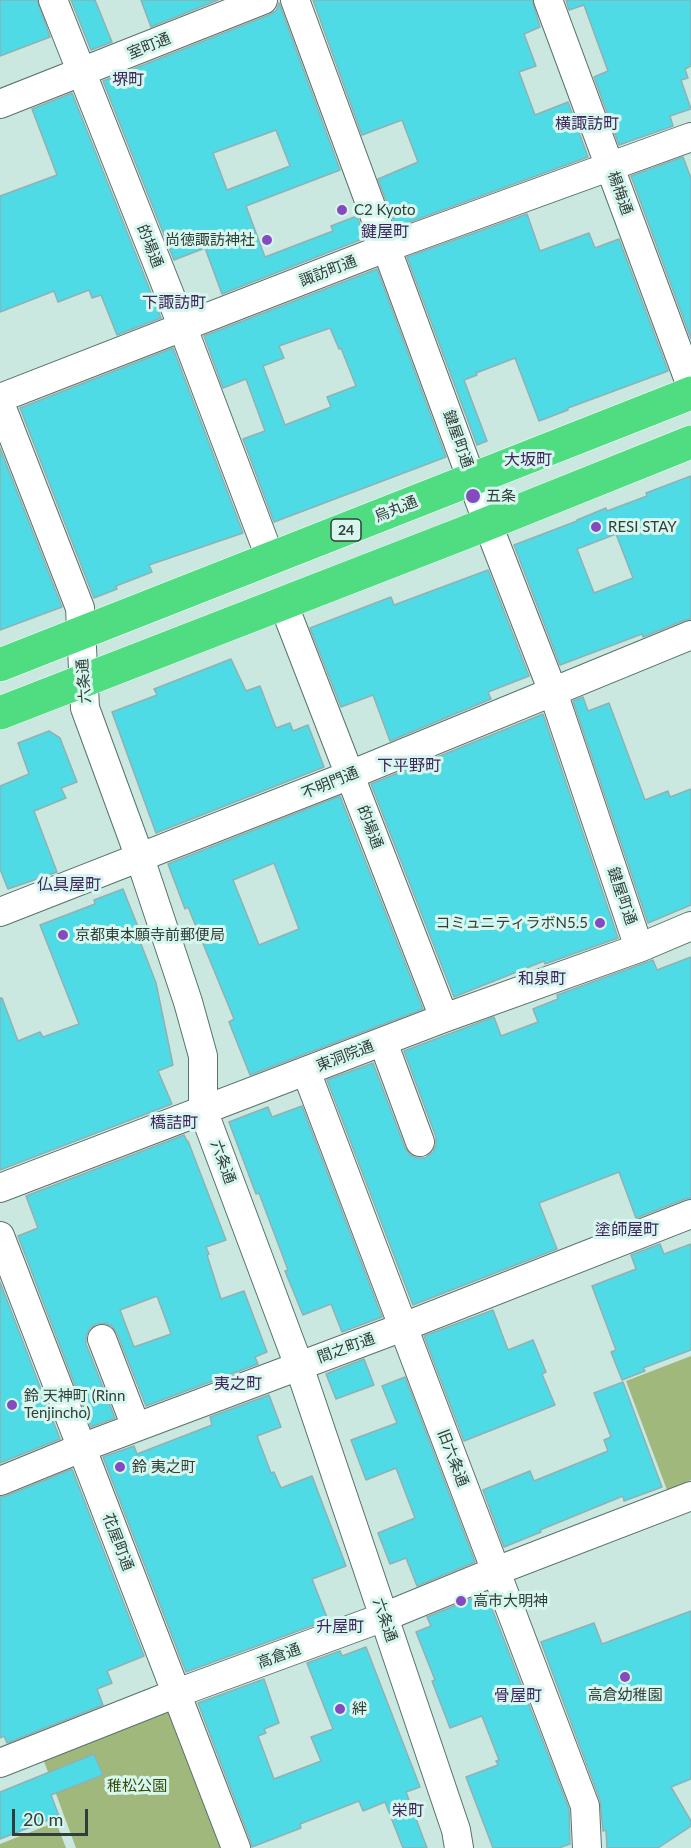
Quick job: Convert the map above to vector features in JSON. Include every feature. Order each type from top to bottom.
[{"type":"highway","name":"烏丸通","points":[[0,665],[691,393]]},
{"type":"highway","points":[[0,713],[691,442]]},
{"type":"street","name":"的場通","points":[[53,0],[183,328],[271,560]]},
{"type":"street","name":"室町通","points":[[0,104],[81,74],[263,0]]},
{"type":"street","name":"鍵屋町通","points":[[295,0],[488,523],[553,692],[639,948]]},
{"type":"street","name":"楊梅通","points":[[548,0],[691,386]]},
{"type":"street","name":"諏訪町通","points":[[0,398],[388,247],[691,137]]},
{"type":"street","name":"六条通","points":[[0,403],[80,608],[85,708],[140,858],[188,1002],[203,1056],[203,1110],[298,1366],[456,1830],[459,1848]]},
{"type":"street","name":"的場通","points":[[283,603],[444,1018]]},
{"type":"street","name":"不明門通","points":[[0,912],[350,775],[691,635]]},
{"type":"street","name":"東洞院通","points":[[0,1188],[444,1018],[639,948],[691,926]]},
{"type":"street","points":[[383,1042],[420,1142]]},
{"type":"street","name":"旧六条通","points":[[306,1071],[585,1806],[587,1848]]},
{"type":"street","name":"間之町通","points":[[0,1480],[403,1327],[691,1214]]},
{"type":"street","name":"花屋町通","points":[[0,1236],[236,1848]]},
{"type":"street","points":[[102,1339],[136,1427]]},
{"type":"street","name":"高倉通","points":[[0,1762],[177,1693],[384,1617],[691,1496]]},
{"type":"green space","points":[[691,1356],[691,1480],[667,1490],[626,1381]]},
{"type":"green space","name":"稚松公園","points":[[173,1707],[226,1848],[76,1848],[42,1756]]},
{"type":"green space","points":[[56,1822],[66,1848],[0,1848],[0,1844]]},
{"type":"building","points":[[0,0],[37,0],[50,37],[0,56]]},
{"type":"building","points":[[71,0],[95,0],[112,42],[91,50]]},
{"type":"building","points":[[141,0],[218,0],[151,27]]},
{"type":"building","points":[[313,0],[532,0],[540,27],[524,34],[536,66],[519,72],[535,115],[568,102],[588,157],[396,227],[378,179],[418,162],[402,120],[362,135]]},
{"type":"building","points":[[566,0],[691,0],[691,66],[685,69],[688,78],[681,80],[691,109],[670,116],[673,126],[619,145],[594,77],[608,71],[584,5],[569,10]]},
{"type":"building","points":[[279,3],[340,170],[246,206],[265,257],[333,231],[331,226],[357,216],[365,238],[222,294],[205,248],[174,260],[103,81],[276,11]],"holes":[[[276,130],[290,166],[227,190],[213,153]]]},
{"type":"building","points":[[72,93],[161,318],[117,335],[101,295],[92,298],[89,290],[58,302],[54,291],[0,312],[0,196],[57,175],[32,109]]},
{"type":"building","points":[[683,157],[691,178],[691,339],[631,176]]},
{"type":"building","points":[[527,214],[540,251],[589,233],[595,248],[619,239],[668,371],[539,421],[515,358],[476,373],[477,375],[464,380],[487,441],[477,445],[407,257]]},
{"type":"building","points":[[377,269],[446,457],[274,522],[243,439],[265,431],[246,379],[223,388],[204,336]],"holes":[[[330,328],[339,349],[341,348],[356,386],[327,397],[331,407],[285,425],[263,366],[284,358],[279,346]]]},
{"type":"building","points":[[173,348],[243,533],[149,565],[152,572],[116,586],[117,589],[94,598],[20,408]]},
{"type":"building","points":[[0,448],[62,607],[0,630]]},
{"type":"building","points":[[691,476],[691,619],[643,637],[642,634],[560,665],[514,545],[606,508],[607,511],[647,496],[646,493]],"holes":[[[616,534],[633,578],[594,593],[577,549]]]},
{"type":"building","points":[[488,570],[529,676],[488,692],[491,699],[390,741],[373,695],[341,707],[310,628],[391,597],[394,605]]},
{"type":"building","points":[[231,659],[246,691],[260,686],[276,728],[290,723],[293,731],[308,725],[324,767],[156,833],[112,712],[157,695],[154,689]]},
{"type":"building","points":[[583,697],[588,711],[609,703],[645,800],[668,791],[670,797],[691,789],[691,905],[648,923],[573,701]]},
{"type":"building","points":[[543,714],[618,938],[545,964],[544,961],[454,997],[371,784]]},
{"type":"building","points":[[49,731],[60,738],[77,782],[61,788],[66,798],[34,811],[57,872],[8,889],[0,869],[0,786],[29,774],[18,743]]},
{"type":"building","points":[[340,796],[423,1009],[250,1075],[229,1022],[234,1019],[188,907],[185,909],[168,864]],"holes":[[[274,863],[299,929],[259,945],[233,880]]]},
{"type":"building","points":[[123,889],[144,942],[141,944],[156,983],[173,1065],[158,1071],[172,1104],[0,1170],[0,998],[2,998],[18,1041],[40,1032],[43,1037],[79,1024],[40,925],[95,904],[94,900]]},
{"type":"building","points":[[691,957],[691,1198],[636,1218],[619,1172],[539,1203],[557,1249],[413,1305],[327,1080],[373,1063],[405,1148],[410,1155],[425,1158],[433,1152],[436,1137],[404,1051],[494,1017],[501,1036],[538,1022],[533,1009],[558,999],[557,995],[653,960],[657,970]]},
{"type":"building","points":[[302,1106],[382,1317],[342,1332],[331,1304],[303,1315],[285,1271],[288,1270],[259,1193],[256,1194],[229,1122],[268,1107],[272,1117]]},
{"type":"building","points":[[184,1135],[226,1240],[206,1247],[221,1299],[244,1291],[267,1352],[255,1357],[258,1364],[146,1406],[117,1333],[112,1326],[105,1323],[96,1324],[90,1328],[86,1336],[86,1344],[115,1418],[91,1427],[18,1236],[38,1228],[26,1196]],"holes":[[[157,1296],[171,1334],[134,1347],[120,1310]]]},
{"type":"building","points":[[660,1244],[664,1254],[691,1244],[691,1350],[643,1368],[645,1371],[622,1380],[611,1352],[616,1350],[592,1286],[636,1269],[631,1255]]},
{"type":"building","points":[[0,1282],[60,1439],[0,1463]]},
{"type":"building","points":[[493,1310],[508,1350],[533,1340],[546,1372],[542,1374],[555,1405],[464,1441],[424,1336]]},
{"type":"building","points":[[364,1359],[374,1385],[336,1399],[326,1374]]},
{"type":"building","points":[[405,1377],[475,1562],[417,1586],[406,1558],[390,1564],[378,1533],[415,1518],[396,1468],[366,1480],[351,1440],[397,1423],[382,1386]]},
{"type":"building","points":[[623,1382],[662,1487],[624,1501],[623,1496],[504,1547],[483,1490],[530,1471],[534,1481],[608,1451],[604,1440],[611,1437],[594,1393]]},
{"type":"building","points":[[269,1395],[281,1427],[257,1436],[271,1473],[274,1472],[281,1488],[312,1476],[346,1566],[312,1579],[328,1620],[186,1672],[103,1457],[134,1446],[137,1454],[212,1425],[210,1417]]},
{"type":"building","points":[[72,1469],[144,1656],[107,1671],[112,1683],[97,1689],[103,1705],[7,1743],[4,1736],[0,1738],[0,1497]]},
{"type":"building","points":[[486,1593],[569,1809],[570,1844],[559,1848],[493,1848],[466,1777],[498,1765],[496,1761],[499,1760],[482,1716],[450,1728],[432,1681],[435,1680],[416,1632],[431,1626],[427,1617]]},
{"type":"building","points":[[691,1611],[691,1779],[671,1787],[691,1821],[691,1826],[658,1848],[607,1848],[600,1800],[541,1642],[594,1623],[602,1644]]},
{"type":"building","points":[[366,1647],[420,1787],[406,1792],[427,1848],[403,1848],[385,1802],[363,1811],[359,1801],[300,1824],[301,1828],[252,1847],[198,1703],[264,1679],[279,1723],[264,1729],[266,1733],[258,1736],[274,1779],[321,1761],[311,1737],[333,1729],[307,1663],[340,1651],[342,1656]]},
{"type":"building","points":[[94,1754],[103,1775],[51,1795],[59,1816],[0,1839],[0,1792]]},
{"type":"place","name":"C2 Kyoto","points":[[342,210]]},
{"type":"place","name":"尚徳諏訪神社","points":[[267,240]]},
{"type":"place","name":"五条","points":[[473,496]]},
{"type":"place","name":"RESI STAY","points":[[596,527]]},
{"type":"place","name":"コミュニティラボN5.5","points":[[600,923]]},
{"type":"place","name":"京都東本願寺前郵便局","points":[[63,935]]},
{"type":"place","name":"鈴 天神町 (Rinn Tenjincho)","points":[[12,1405]]},
{"type":"place","name":"鈴 夷之町","points":[[120,1467]]},
{"type":"place","name":"高市大明神","points":[[461,1601]]},
{"type":"place","name":"高倉幼稚園","points":[[625,1677]]},
{"type":"place","name":"絆","points":[[340,1709]]},
{"type":"district","name":"堺町","points":[[128,80]]},
{"type":"district","name":"横諏訪町","points":[[587,124]]},
{"type":"district","name":"鍵屋町","points":[[385,232]]},
{"type":"district","name":"下諏訪町","points":[[174,303]]},
{"type":"district","name":"大坂町","points":[[528,460]]},
{"type":"district","name":"下平野町","points":[[409,766]]},
{"type":"district","name":"仏具屋町","points":[[69,885]]},
{"type":"district","name":"和泉町","points":[[542,979]]},
{"type":"district","name":"橋詰町","points":[[174,1123]]},
{"type":"district","name":"塗師屋町","points":[[627,1230]]},
{"type":"district","name":"夷之町","points":[[238,1384]]},
{"type":"district","name":"升屋町","points":[[340,1627]]},
{"type":"district","name":"骨屋町","points":[[518,1696]]},
{"type":"district","name":"栄町","points":[[408,1811]]}]
